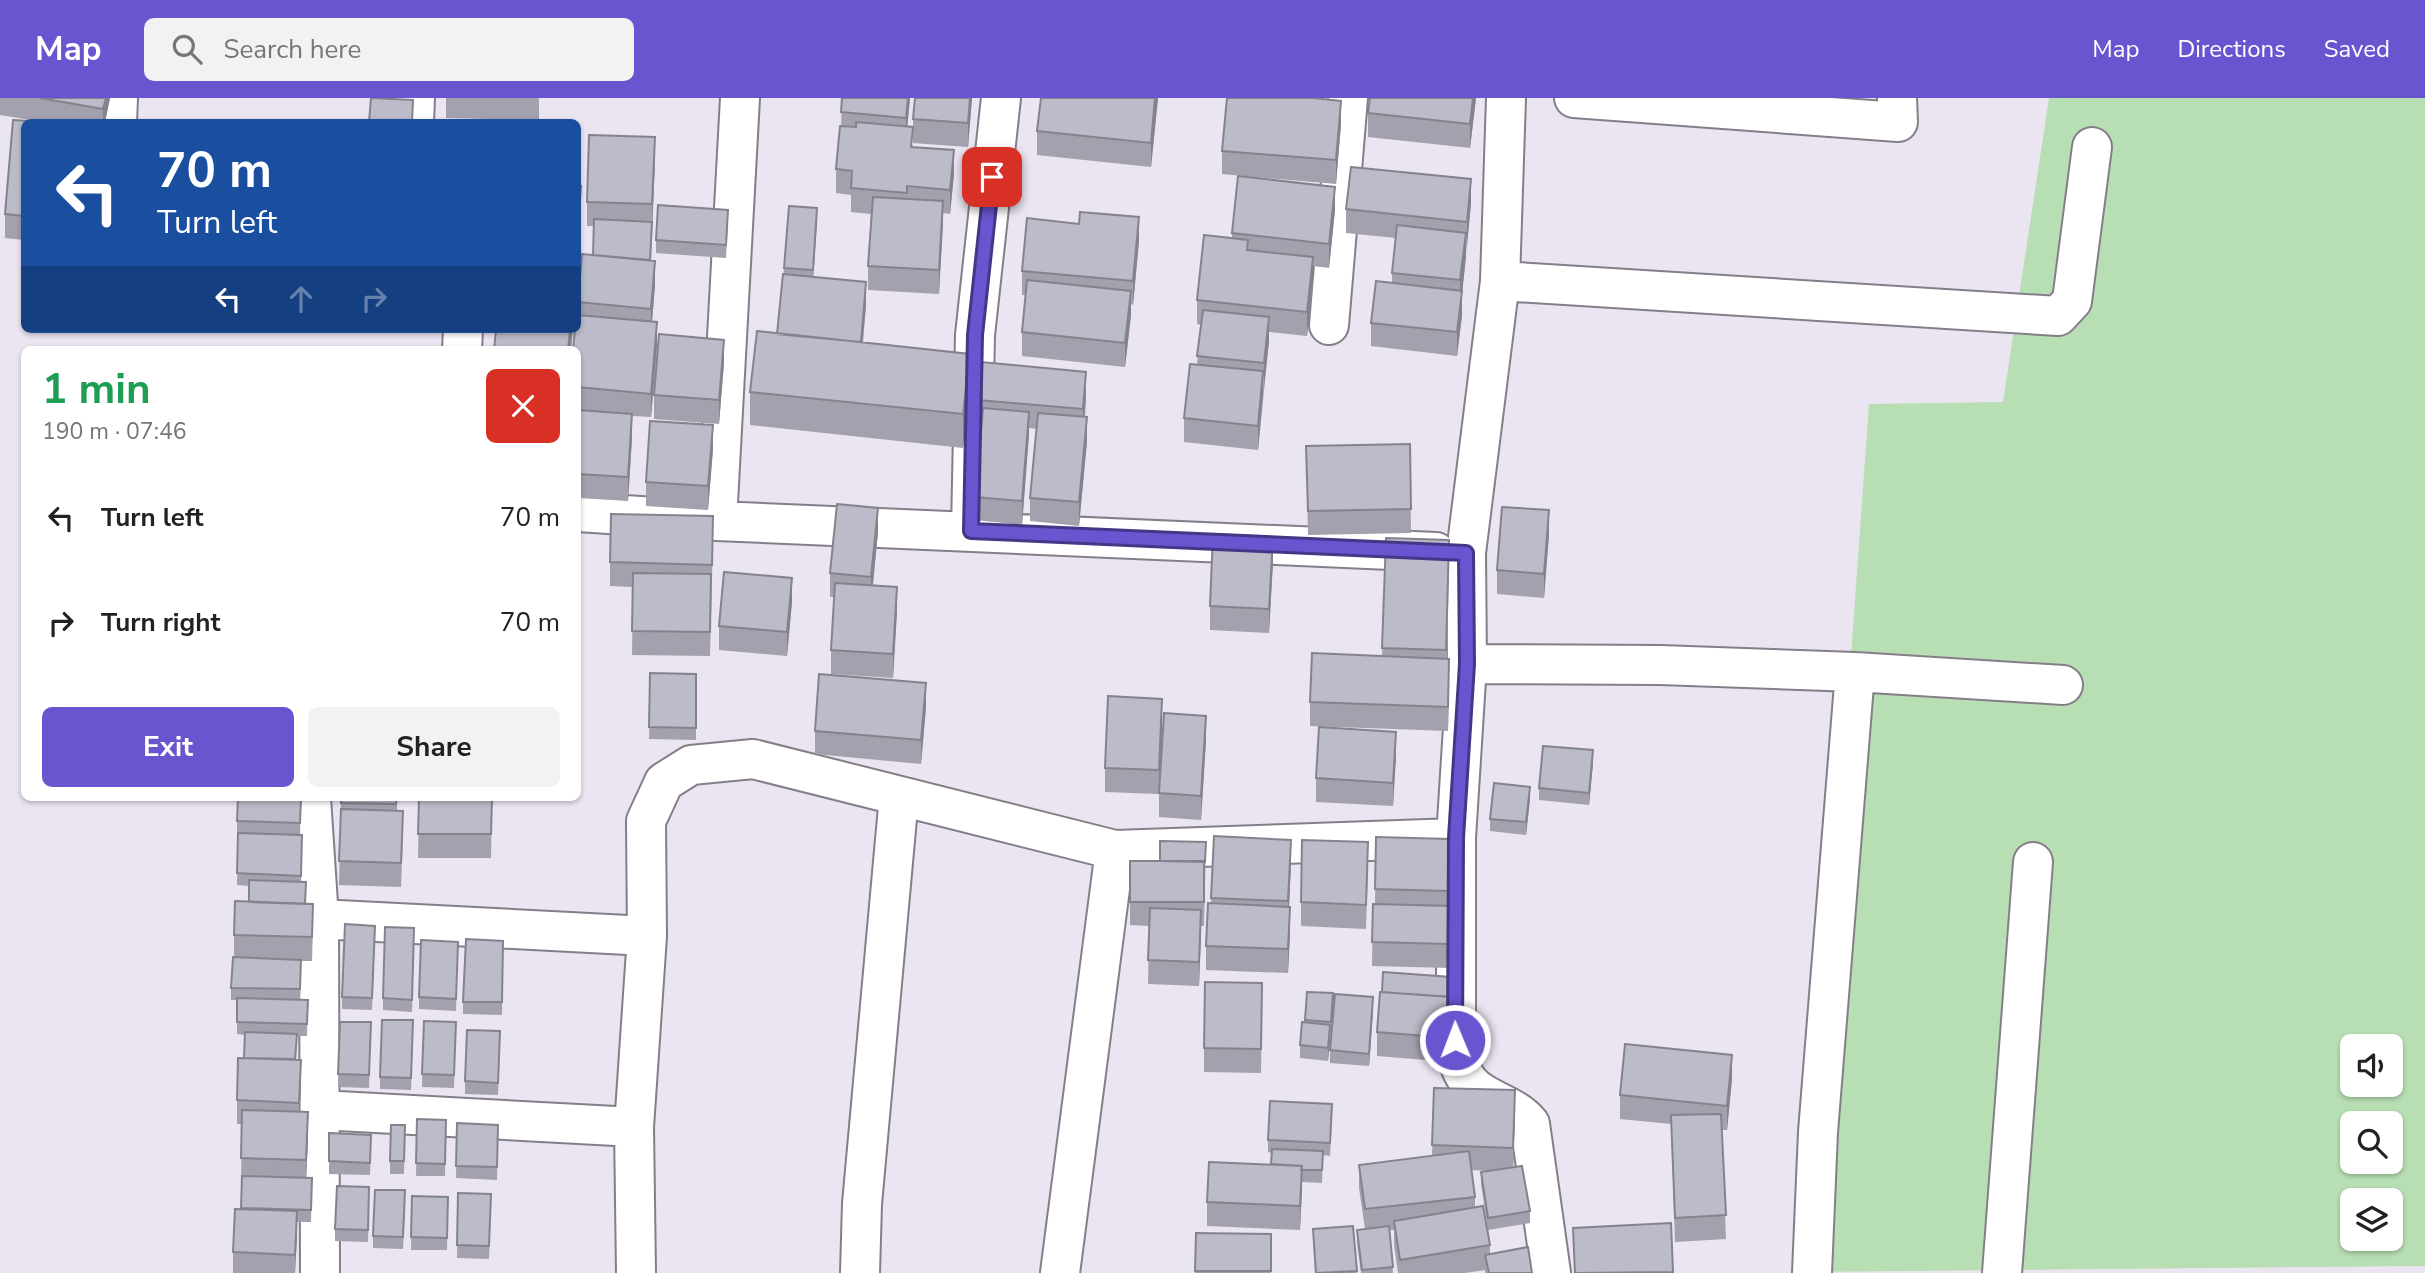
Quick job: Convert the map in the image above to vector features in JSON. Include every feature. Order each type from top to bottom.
[{"type":"street","points":[[117,119],[118,98]]},
{"type":"street","points":[[414,119],[415,98]]},
{"type":"street","points":[[717,521],[740,98]]},
{"type":"street","points":[[971,531],[975,335],[1001,98]]},
{"type":"street","points":[[1329,325],[1348,98]]},
{"type":"street","points":[[1506,98],[1500,281],[1466,553],[1467,664],[1456,838],[1456,1054],[1463,1073],[1475,1088],[1517,1111],[1530,1124],[1551,1273]]},
{"type":"street","points":[[1574,98],[1898,110]]},
{"type":"street","points":[[1500,281],[2058,316],[2072,302],[2092,147]]},
{"type":"street","points":[[581,512],[717,521],[1466,553]]},
{"type":"street","points":[[1467,664],[1660,665],[1855,672],[2063,685]]},
{"type":"street","points":[[1812,1273],[1818,1132],[1855,672]]},
{"type":"street","points":[[636,1273],[634,1127],[647,936],[646,821],[664,782],[691,765],[753,759],[1115,850],[1456,838]]},
{"type":"street","points":[[860,1273],[863,1191],[899,796]]},
{"type":"street","points":[[311,801],[319,919],[320,1273]]},
{"type":"street","points":[[1060,1273],[1115,850]]},
{"type":"street","points":[[2002,1273],[2033,862]]},
{"type":"street","points":[[319,919],[647,936]]},
{"type":"street","points":[[320,1110],[634,1127]]},
{"type":"green space","points":[[2049,98],[2425,98],[2425,1266],[1807,1272],[1869,404],[2003,402]]},
{"type":"building","points":[[40,98],[106,98],[103,109]]},
{"type":"building","points":[[371,98],[413,100],[412,119],[369,119]]},
{"type":"building","points":[[842,98],[908,98],[906,118],[841,112]]},
{"type":"building","points":[[915,98],[970,98],[968,123],[913,119]]},
{"type":"building","points":[[1041,98],[1155,98],[1151,143],[1037,131]]},
{"type":"building","points":[[1227,98],[1313,98],[1341,101],[1336,160],[1222,151]]},
{"type":"building","points":[[1370,98],[1473,98],[1470,124],[1368,113]]},
{"type":"building","points":[[13,120],[21,121],[21,216],[5,214]]},
{"type":"building","points":[[856,122],[913,127],[911,147],[954,150],[950,190],[907,186],[907,193],[851,188],[852,171],[836,169],[840,126],[856,127]]},
{"type":"building","points":[[589,135],[655,137],[652,204],[587,202]]},
{"type":"building","points":[[1351,167],[1471,179],[1467,222],[1346,209]]},
{"type":"building","points":[[1238,176],[1335,187],[1329,244],[1232,233]]},
{"type":"building","points":[[873,197],[943,201],[939,270],[868,266]]},
{"type":"building","points":[[658,205],[728,210],[726,245],[656,240]]},
{"type":"building","points":[[789,206],[817,208],[813,270],[784,268]]},
{"type":"building","points":[[1080,212],[1139,217],[1133,281],[1022,271],[1027,218],[1079,224]]},
{"type":"building","points":[[594,219],[652,222],[650,260],[593,255]]},
{"type":"building","points":[[1397,225],[1466,233],[1460,280],[1392,273]]},
{"type":"building","points":[[1204,235],[1248,240],[1247,250],[1313,257],[1307,312],[1197,300]]},
{"type":"building","points":[[582,254],[655,261],[651,309],[581,302]]},
{"type":"building","points":[[783,274],[866,282],[861,342],[777,334]]},
{"type":"building","points":[[1027,280],[1131,291],[1125,343],[1022,332]]},
{"type":"building","points":[[1376,281],[1462,291],[1457,332],[1371,323]]},
{"type":"building","points":[[1203,310],[1269,317],[1264,363],[1197,356]]},
{"type":"building","points":[[581,315],[657,322],[651,394],[581,387],[581,346],[573,346],[575,333],[581,333]]},
{"type":"building","points":[[757,331],[970,354],[963,414],[750,392]]},
{"type":"building","points":[[496,333],[570,333],[568,346],[494,346]]},
{"type":"building","points":[[659,334],[724,340],[719,400],[654,395]]},
{"type":"building","points":[[981,362],[1086,372],[1083,409],[978,400]]},
{"type":"building","points":[[1190,364],[1263,371],[1258,426],[1184,418]]},
{"type":"building","points":[[983,408],[1029,412],[1022,501],[975,497]]},
{"type":"building","points":[[581,410],[632,414],[628,477],[581,474]]},
{"type":"building","points":[[1038,413],[1087,417],[1079,502],[1030,498]]},
{"type":"building","points":[[650,421],[713,425],[708,486],[646,482]]},
{"type":"building","points":[[1410,444],[1411,509],[1308,511],[1306,446]]},
{"type":"building","points":[[837,504],[878,508],[871,577],[830,573]]},
{"type":"building","points":[[1502,507],[1549,510],[1544,574],[1497,570]]},
{"type":"building","points":[[611,514],[713,516],[712,565],[610,562]]},
{"type":"building","points":[[1213,534],[1273,537],[1269,609],[1210,606]]},
{"type":"building","points":[[1386,538],[1449,540],[1446,650],[1382,648]]},
{"type":"building","points":[[724,572],[792,578],[787,632],[719,626]]},
{"type":"building","points":[[633,573],[711,574],[710,632],[632,631]]},
{"type":"building","points":[[835,583],[897,587],[893,654],[831,650]]},
{"type":"building","points":[[1312,653],[1449,659],[1448,707],[1310,702]]},
{"type":"building","points":[[650,673],[696,674],[696,728],[649,727]]},
{"type":"building","points":[[819,674],[926,683],[921,740],[815,731]]},
{"type":"building","points":[[1108,696],[1162,699],[1159,770],[1105,768]]},
{"type":"building","points":[[1164,713],[1206,716],[1201,796],[1159,793]]},
{"type":"building","points":[[1319,727],[1396,732],[1393,783],[1316,778]]},
{"type":"building","points":[[1543,746],[1593,750],[1589,793],[1539,788]]},
{"type":"building","points":[[1494,783],[1530,787],[1526,822],[1490,819]]},
{"type":"building","points":[[238,801],[301,801],[300,823],[237,821]]},
{"type":"building","points":[[341,801],[396,801],[396,804]]},
{"type":"building","points":[[419,801],[492,801],[491,834],[418,834]]},
{"type":"building","points":[[341,809],[403,811],[401,863],[339,861]]},
{"type":"building","points":[[238,833],[302,835],[301,876],[237,873]]},
{"type":"building","points":[[1214,836],[1291,840],[1288,901],[1211,898]]},
{"type":"building","points":[[1376,837],[1450,839],[1448,891],[1375,889]]},
{"type":"building","points":[[1302,840],[1368,842],[1366,905],[1301,902]]},
{"type":"building","points":[[1160,841],[1206,842],[1205,862],[1160,861]]},
{"type":"building","points":[[1130,861],[1204,861],[1204,902],[1130,902]]},
{"type":"building","points":[[249,880],[306,882],[305,904],[249,902]]},
{"type":"building","points":[[235,901],[313,904],[312,937],[234,935]]},
{"type":"building","points":[[1208,903],[1290,907],[1288,949],[1206,946]]},
{"type":"building","points":[[1373,904],[1451,906],[1450,944],[1372,942]]},
{"type":"building","points":[[1150,908],[1201,910],[1199,962],[1148,960]]},
{"type":"building","points":[[345,924],[375,926],[372,998],[342,997]]},
{"type":"building","points":[[385,927],[414,928],[412,1000],[383,998]]},
{"type":"building","points":[[466,939],[503,941],[502,1002],[463,1002]]},
{"type":"building","points":[[421,940],[458,942],[456,999],[419,997]]},
{"type":"building","points":[[233,957],[301,960],[300,989],[231,988]]},
{"type":"building","points":[[1383,972],[1451,977],[1449,997],[1382,992]]},
{"type":"building","points":[[1205,982],[1262,983],[1261,1049],[1204,1048]]},
{"type":"building","points":[[1307,992],[1333,993],[1331,1022],[1305,1020]]},
{"type":"building","points":[[1380,992],[1453,997],[1450,1038],[1377,1032]]},
{"type":"building","points":[[1335,994],[1373,997],[1369,1054],[1330,1050]]},
{"type":"building","points":[[237,998],[308,1000],[307,1024],[237,1022]]},
{"type":"building","points":[[382,1020],[413,1020],[411,1078],[380,1077]]},
{"type":"building","points":[[424,1021],[456,1022],[454,1075],[422,1074]]},
{"type":"building","points":[[340,1022],[371,1022],[369,1075],[338,1074]]},
{"type":"building","points":[[1302,1022],[1330,1025],[1328,1048],[1300,1045]]},
{"type":"building","points":[[467,1030],[500,1031],[498,1083],[465,1081]]},
{"type":"building","points":[[245,1032],[297,1034],[295,1059],[244,1058]]},
{"type":"building","points":[[1625,1044],[1732,1055],[1727,1106],[1620,1095]]},
{"type":"building","points":[[238,1058],[301,1060],[299,1103],[237,1100]]},
{"type":"building","points":[[1434,1088],[1515,1090],[1513,1148],[1432,1145]]},
{"type":"building","points":[[1270,1101],[1332,1104],[1330,1143],[1268,1140]]},
{"type":"building","points":[[242,1110],[308,1112],[306,1160],[241,1158]]},
{"type":"building","points":[[1721,1114],[1726,1215],[1675,1218],[1671,1115]]},
{"type":"building","points":[[417,1119],[446,1120],[445,1164],[416,1163]]},
{"type":"building","points":[[457,1123],[498,1125],[497,1167],[456,1166]]},
{"type":"building","points":[[391,1125],[405,1125],[404,1161],[390,1161]]},
{"type":"building","points":[[329,1133],[371,1135],[370,1163],[329,1161]]},
{"type":"building","points":[[1272,1149],[1323,1151],[1322,1170],[1301,1170],[1302,1166],[1271,1164]]},
{"type":"building","points":[[1469,1151],[1475,1197],[1365,1209],[1359,1165]]},
{"type":"building","points":[[1209,1162],[1302,1166],[1300,1206],[1207,1202]]},
{"type":"building","points":[[1522,1166],[1530,1211],[1488,1218],[1481,1172]]},
{"type":"building","points":[[242,1176],[312,1178],[311,1210],[241,1208]]},
{"type":"building","points":[[337,1186],[369,1187],[368,1230],[335,1229]]},
{"type":"building","points":[[375,1190],[405,1190],[403,1237],[373,1236]]},
{"type":"building","points":[[458,1193],[491,1194],[489,1246],[457,1245]]},
{"type":"building","points":[[412,1196],[448,1197],[447,1238],[411,1237]]},
{"type":"building","points":[[1483,1206],[1490,1245],[1400,1260],[1394,1221]]},
{"type":"building","points":[[235,1209],[297,1211],[295,1255],[233,1252]]},
{"type":"building","points":[[1671,1223],[1673,1272],[1575,1273],[1573,1228]]},
{"type":"building","points":[[1353,1226],[1357,1271],[1316,1273],[1313,1229]]},
{"type":"building","points":[[1389,1226],[1393,1267],[1362,1270],[1357,1230]]},
{"type":"building","points":[[1196,1233],[1271,1234],[1271,1271],[1195,1271]]},
{"type":"building","points":[[1528,1247],[1532,1273],[1489,1273],[1485,1255]]},
{"type":"route","points":[[992,177],[975,335],[971,531],[1466,553],[1467,664],[1456,838],[1455,1040]]}]
